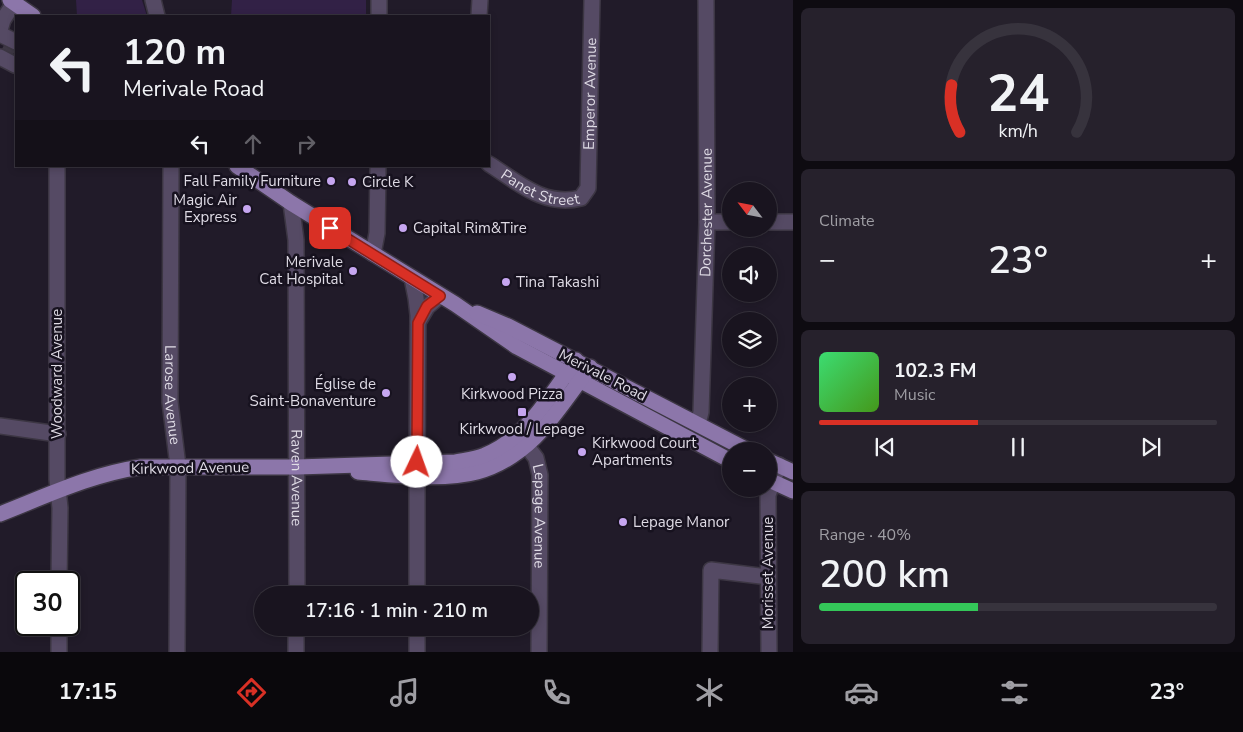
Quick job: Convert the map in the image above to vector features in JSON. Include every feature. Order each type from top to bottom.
[{"type":"main road","points":[[12,1],[32,15]]},
{"type":"main road","name":"Merivale Road","points":[[238,167],[291,203],[440,296],[508,326],[732,442]]},
{"type":"main road","name":"Merivale Road","points":[[455,304],[505,340],[722,456]]},
{"type":"main road","name":"Kirkwood Avenue","points":[[417,469],[474,459],[493,451],[509,441],[524,428],[576,360]]},
{"type":"main road","name":"Kirkwood Avenue","points":[[0,514],[90,479],[141,467],[417,469],[450,475],[478,472],[500,462],[526,445],[547,424],[590,367]]},
{"type":"main road","points":[[777,464],[793,472]]},
{"type":"main road","points":[[777,483],[793,489]]},
{"type":"street","points":[[154,0],[157,15]]},
{"type":"street","points":[[379,0],[379,15]]},
{"type":"street","points":[[479,15],[480,0]]},
{"type":"street","name":"Emperor Avenue","points":[[588,188],[592,0]]},
{"type":"street","name":"Dorchester Avenue","points":[[698,424],[701,412],[707,222],[706,0]]},
{"type":"street","points":[[0,30],[12,1]]},
{"type":"street","name":"Panet Street","points":[[490,165],[538,195],[548,199],[571,200],[581,198],[588,188]]},
{"type":"street","name":"Woodward Avenue","points":[[57,167],[57,454],[60,532],[59,571]]},
{"type":"street","name":"Larose Avenue","points":[[171,167],[170,402],[178,466],[177,652]]},
{"type":"street","points":[[373,254],[377,233],[378,167]]},
{"type":"street","name":"Raven Avenue","points":[[291,203],[296,240],[297,586]]},
{"type":"street","points":[[296,240],[304,226],[316,219]]},
{"type":"street","points":[[707,222],[722,222]]},
{"type":"street","points":[[778,222],[793,222]]},
{"type":"street","points":[[412,278],[418,323],[416,586]]},
{"type":"street","points":[[418,323],[427,306],[440,296]]},
{"type":"street","points":[[0,426],[58,434]]},
{"type":"street","name":"Lepage Avenue","points":[[526,445],[536,458],[540,475],[539,652]]},
{"type":"street","name":"Morisset Avenue","points":[[768,497],[769,652]]},
{"type":"street","points":[[710,652],[711,570],[768,577]]},
{"type":"street","points":[[59,636],[59,652]]},
{"type":"street","points":[[296,636],[296,652]]},
{"type":"street","points":[[417,636],[417,652]]},
{"type":"shaded area","points":[[76,0],[142,0],[147,15],[77,15]]},
{"type":"shaded area","points":[[232,0],[366,0],[366,15],[231,15]]},
{"type":"tunnel","points":[[3,47],[14,53]]},
{"type":"place","name":"Fall Family Furniture","points":[[331,181]]},
{"type":"place","name":"Circle K","points":[[352,182]]},
{"type":"place","name":"Magic Air Express","points":[[247,209]]},
{"type":"place","name":"Capital Rim&Tire","points":[[403,228]]},
{"type":"place","name":"Merivale Cat Hospital","points":[[353,271]]},
{"type":"place","name":"Tina Takashi","points":[[506,282]]},
{"type":"place","name":"Kirkwood Pizza","points":[[512,377]]},
{"type":"place","name":"Église de Saint-Bonaventure","points":[[386,393]]},
{"type":"place","name":"Kirkwood / Lepage","points":[[522,412]]},
{"type":"place","name":"Kirkwood Court Apartments","points":[[582,452]]},
{"type":"place","name":"Lepage Manor","points":[[623,522]]},
{"type":"route","points":[[330,228],[440,296],[427,306],[418,323],[417,462]]}]
